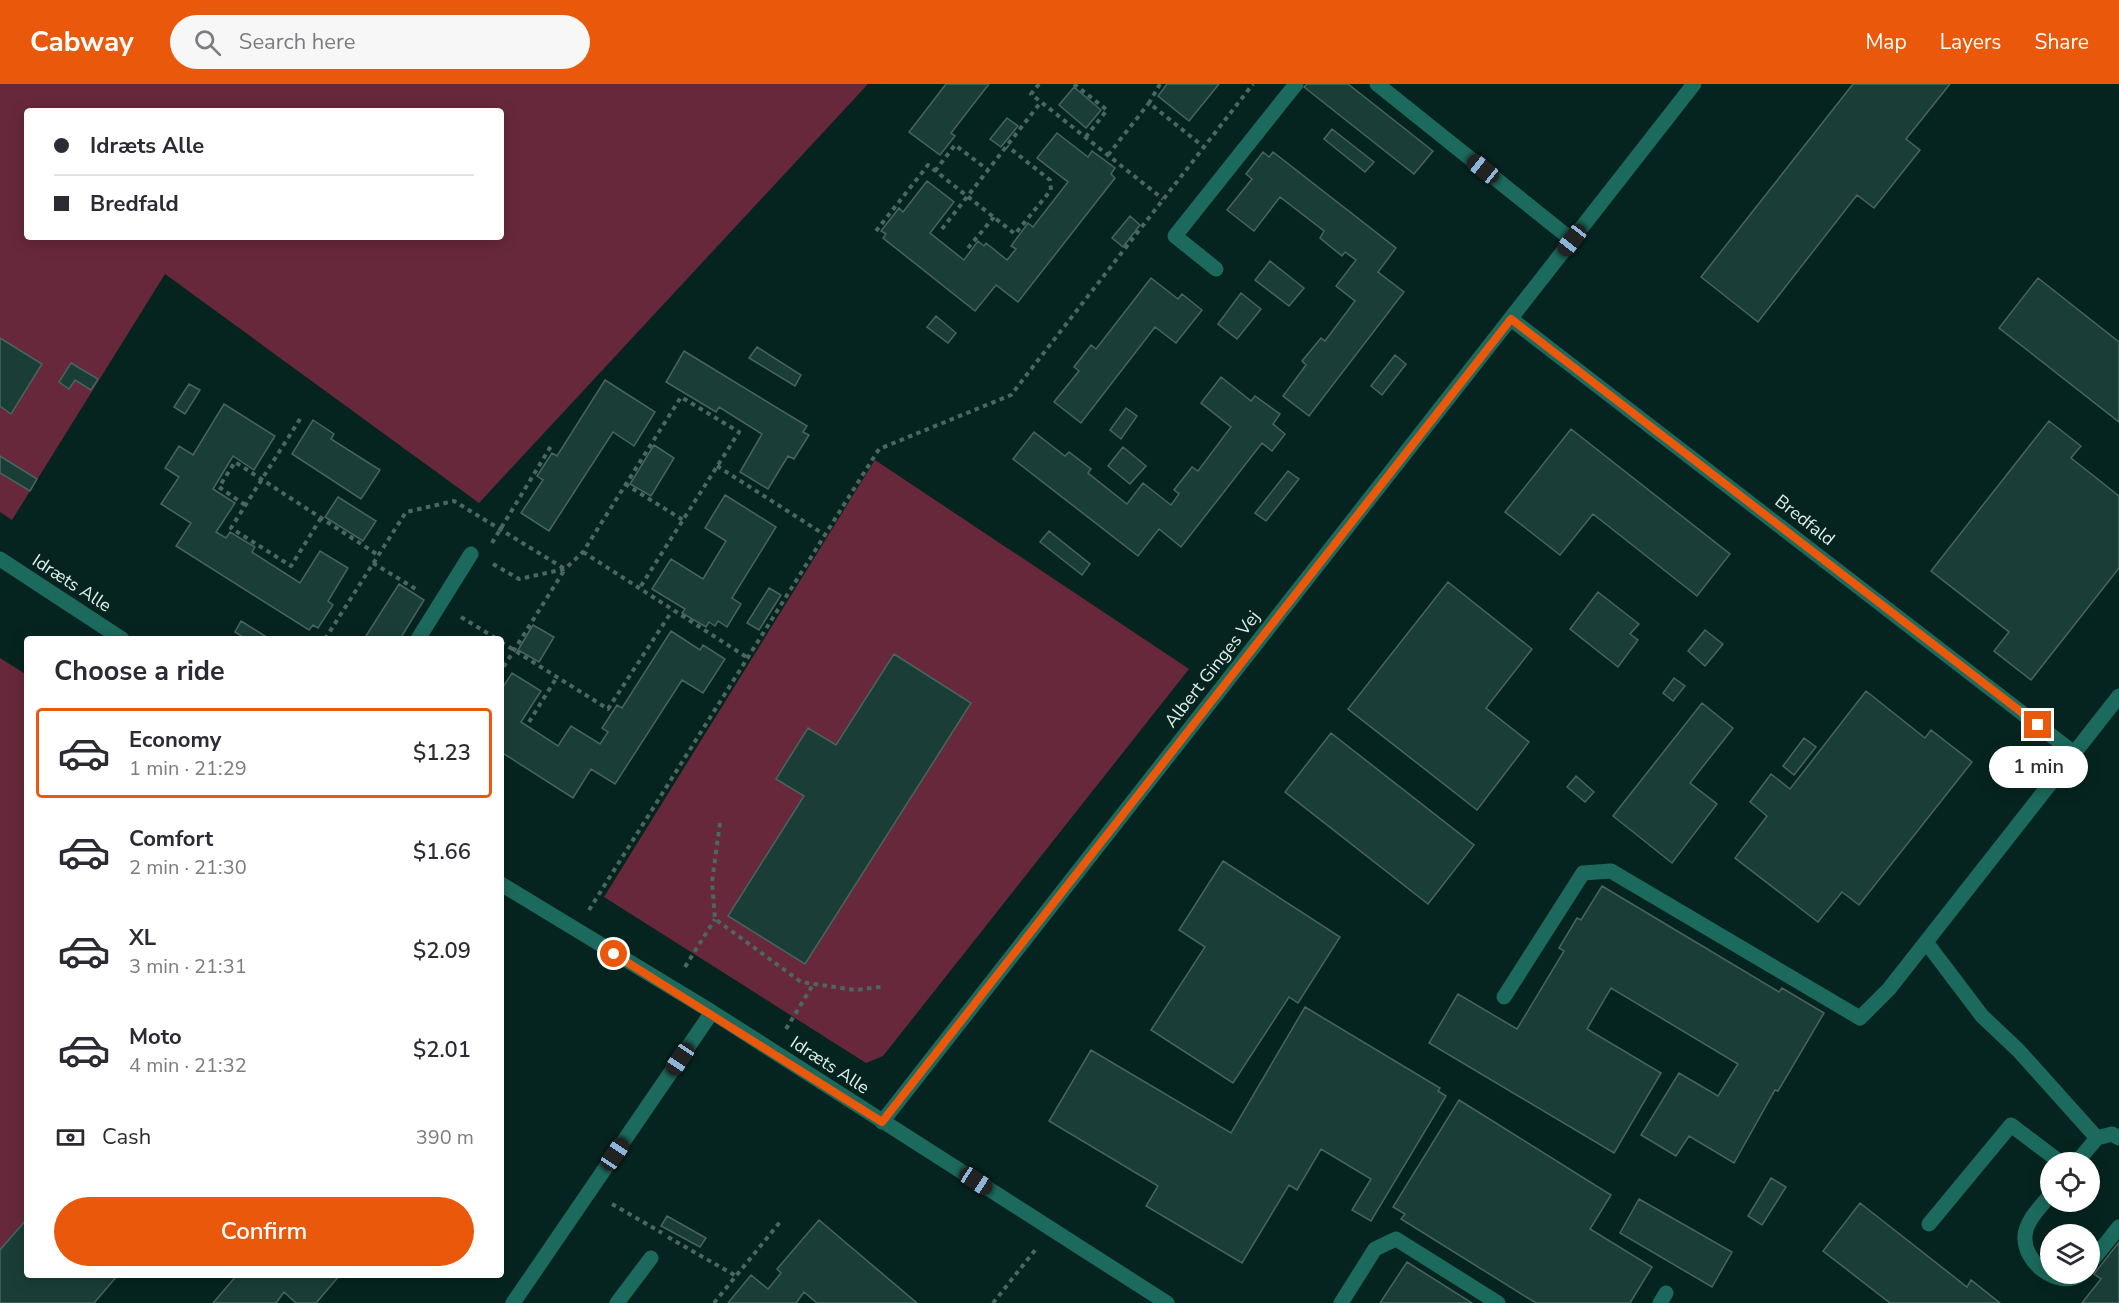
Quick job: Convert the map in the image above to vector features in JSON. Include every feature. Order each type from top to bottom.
[{"type":"street","points":[[1216,269],[1175,236],[1296,84]]},
{"type":"street","points":[[1377,84],[1572,240]]},
{"type":"street","name":"Albert Ginges Vej","points":[[882,1122],[1694,84]]},
{"type":"street","name":"Bredfald","points":[[1511,319],[2074,753]]},
{"type":"street","points":[[420,636],[477,556]]},
{"type":"street","name":"Idræts Alle","points":[[0,559],[117,636]]},
{"type":"street","points":[[1504,997],[1583,873],[1611,871],[1860,1018],[1889,989],[2119,696]]},
{"type":"street","name":"Idræts Alle","points":[[504,886],[712,1012],[1167,1303]]},
{"type":"street","points":[[1926,942],[1982,1016],[2018,1050],[2097,1138]]},
{"type":"street","points":[[513,1303],[712,1012]]},
{"type":"street","points":[[1929,1224],[2011,1125],[2047,1152]]},
{"type":"street","points":[[2085,1152],[2097,1138],[2112,1134],[2119,1138]]},
{"type":"street","points":[[2040,1208],[2031,1220],[2025,1236],[2032,1258],[2040,1267]]},
{"type":"street","points":[[2100,1251],[2119,1227]]},
{"type":"street","points":[[1341,1303],[1375,1249],[1396,1239],[1498,1303]]},
{"type":"street","points":[[617,1303],[651,1258]]},
{"type":"path","points":[[1039,84],[1031,94],[1163,199]]},
{"type":"path","points":[[1074,84],[1107,110],[1085,138]]},
{"type":"path","points":[[1108,155],[1149,103],[1160,84]]},
{"type":"path","points":[[576,931],[879,449],[1011,395],[1253,84]]},
{"type":"path","points":[[942,229],[1041,102]]},
{"type":"path","points":[[1149,103],[1204,147]]},
{"type":"path","points":[[935,171],[955,145],[988,170]]},
{"type":"path","points":[[876,231],[928,165],[1015,234],[1051,190],[1050,180],[1007,146]]},
{"type":"path","points":[[968,248],[994,217]]},
{"type":"path","points":[[551,446],[477,556],[519,579],[565,569],[583,552],[681,397],[739,432],[639,589]]},
{"type":"path","points":[[300,419],[231,528],[291,567],[321,518]]},
{"type":"path","points":[[245,505],[219,487],[235,462],[378,555]]},
{"type":"path","points":[[717,466],[825,535]]},
{"type":"path","points":[[625,484],[683,520]]},
{"type":"path","points":[[583,552],[748,658]]},
{"type":"path","points":[[504,644],[608,709],[672,611]]},
{"type":"path","points":[[530,722],[557,677]]},
{"type":"path","points":[[672,988],[715,919],[712,882],[720,823]]},
{"type":"path","points":[[715,919],[801,982],[855,990],[881,987]]},
{"type":"path","points":[[772,1051],[814,983]]},
{"type":"path","points":[[714,1303],[780,1222]]},
{"type":"path","points":[[993,1303],[1051,1229]]},
{"type":"shaded area","points":[[0,84],[868,84],[479,503],[165,274],[12,520],[0,512]]},
{"type":"shaded area","points":[[875,460],[1189,669],[883,1056],[866,1063],[604,897]]},
{"type":"shaded area","points":[[0,658],[24,673],[24,1224],[0,1252]]},
{"type":"building","points":[[946,84],[989,84],[951,133],[955,136],[940,155],[909,132]]},
{"type":"building","points":[[1167,84],[1219,84],[1189,121],[1158,96]]},
{"type":"building","points":[[1307,84],[1348,84],[1433,151],[1414,174],[1304,87]]},
{"type":"building","points":[[1853,84],[1950,84],[1906,139],[1920,150],[1874,208],[1857,195],[1758,322],[1701,277]]},
{"type":"building","points":[[1074,87],[1101,110],[1086,128],[1059,105]]},
{"type":"building","points":[[1007,118],[1018,126],[1001,147],[990,139]]},
{"type":"building","points":[[1332,129],[1374,162],[1365,172],[1324,139]]},
{"type":"building","points":[[1057,133],[1088,157],[1092,151],[1115,168],[1111,174],[1115,178],[1018,302],[996,285],[975,311],[883,238],[886,234],[881,231],[899,208],[903,212],[927,181],[954,202],[930,233],[964,260],[978,241],[984,246],[986,243],[1007,260],[1016,249],[1011,246],[1028,223],[1033,227],[1068,182],[1037,158]]},
{"type":"building","points":[[1263,152],[1269,157],[1273,152],[1396,248],[1378,272],[1404,292],[1309,416],[1283,396],[1306,365],[1302,361],[1321,338],[1325,341],[1355,301],[1336,286],[1356,260],[1345,252],[1342,256],[1320,238],[1324,231],[1280,197],[1254,231],[1227,210],[1252,179],[1246,174]]},
{"type":"building","points":[[1130,216],[1140,225],[1123,247],[1112,238]]},
{"type":"building","points":[[1270,261],[1304,288],[1289,306],[1255,280]]},
{"type":"building","points":[[1151,278],[1178,299],[1182,294],[1202,310],[1176,343],[1155,327],[1081,423],[1054,402],[1079,371],[1074,367],[1091,345],[1096,349]]},
{"type":"building","points":[[2038,278],[2119,342],[2119,422],[1999,328]]},
{"type":"building","points":[[1241,293],[1261,309],[1237,339],[1218,324]]},
{"type":"building","points":[[936,316],[956,333],[948,343],[927,327]]},
{"type":"building","points":[[0,338],[42,364],[11,414],[0,406]]},
{"type":"building","points":[[757,347],[801,375],[795,386],[749,358]]},
{"type":"building","points":[[684,351],[807,426],[803,432],[809,435],[794,459],[788,456],[768,489],[740,472],[762,434],[719,407],[716,412],[666,382]]},
{"type":"building","points":[[1395,355],[1406,364],[1382,395],[1371,386]]},
{"type":"building","points":[[71,363],[98,379],[91,390],[75,380],[69,389],[59,382]]},
{"type":"building","points":[[1221,377],[1251,401],[1255,396],[1280,414],[1273,424],[1285,434],[1272,451],[1262,443],[1181,547],[1159,529],[1138,556],[1013,459],[1034,432],[1065,456],[1069,452],[1091,469],[1088,473],[1127,504],[1143,483],[1171,505],[1179,494],[1174,490],[1192,467],[1198,471],[1231,427],[1201,403]]},
{"type":"building","points":[[605,380],[655,412],[634,446],[613,432],[549,531],[521,513],[543,480],[537,476],[552,453],[557,456]]},
{"type":"building","points":[[189,384],[200,390],[185,414],[174,407]]},
{"type":"building","points":[[224,404],[275,436],[254,470],[233,456],[213,489],[235,503],[216,532],[226,538],[230,532],[255,547],[252,552],[300,583],[320,551],[348,568],[328,601],[333,605],[318,628],[313,625],[309,630],[176,546],[191,523],[161,504],[179,477],[165,468],[179,446],[193,455]]},
{"type":"building","points":[[1126,408],[1137,416],[1121,439],[1110,430]]},
{"type":"building","points":[[313,420],[334,434],[331,439],[380,470],[361,499],[292,454]]},
{"type":"building","points":[[2049,421],[2081,446],[2071,458],[2119,496],[2119,568],[2031,680],[1994,651],[2009,632],[1931,571]]},
{"type":"building","points":[[1571,429],[1730,554],[1697,596],[1593,514],[1560,555],[1505,512]]},
{"type":"building","points":[[654,445],[674,458],[651,496],[630,484]]},
{"type":"building","points":[[1123,447],[1146,466],[1130,484],[1108,466]]},
{"type":"building","points":[[0,456],[37,479],[30,491],[0,473]]},
{"type":"building","points":[[1288,471],[1299,479],[1266,521],[1255,513]]},
{"type":"building","points":[[725,495],[776,527],[732,598],[741,604],[727,627],[718,621],[715,626],[709,622],[706,627],[682,613],[685,609],[652,589],[671,559],[703,579],[726,541],[705,528]]},
{"type":"building","points":[[338,497],[376,521],[363,541],[325,517]]},
{"type":"building","points":[[1049,531],[1090,564],[1082,575],[1040,542]]},
{"type":"building","points":[[1448,582],[1532,649],[1486,708],[1529,742],[1477,810],[1348,709]]},
{"type":"building","points":[[399,584],[424,600],[402,636],[366,636]]},
{"type":"building","points":[[769,588],[781,595],[759,630],[747,623]]},
{"type":"building","points":[[1598,592],[1639,624],[1630,634],[1638,640],[1618,667],[1570,629]]},
{"type":"building","points":[[241,621],[265,636],[241,636],[235,632]]},
{"type":"building","points":[[533,625],[554,637],[539,662],[518,650]]},
{"type":"building","points":[[1705,630],[1723,644],[1705,666],[1688,651]]},
{"type":"building","points":[[671,631],[700,650],[703,645],[725,659],[703,693],[682,680],[615,784],[591,769],[573,798],[504,754],[504,685],[512,673],[541,691],[521,722],[558,746],[571,726],[600,744],[608,732],[602,728],[617,705],[622,708]]},
{"type":"building","points":[[894,654],[971,703],[805,964],[728,916],[804,796],[776,779],[808,728],[836,745]]},
{"type":"building","points":[[1674,678],[1685,686],[1673,701],[1663,693]]},
{"type":"building","points":[[1866,691],[1925,738],[1931,730],[1972,762],[1859,905],[1842,892],[1818,922],[1735,858],[1767,816],[1750,802],[1771,774],[1790,789]]},
{"type":"building","points":[[1702,703],[1733,728],[1690,783],[1717,804],[1672,863],[1613,816]]},
{"type":"building","points":[[1331,733],[1474,845],[1428,904],[1285,792]]},
{"type":"building","points":[[1804,738],[1816,747],[1794,775],[1783,766]]},
{"type":"building","points":[[1576,776],[1594,792],[1585,802],[1567,787]]},
{"type":"building","points":[[1223,861],[1340,937],[1298,1003],[1289,997],[1233,1083],[1151,1030],[1205,947],[1179,930]]},
{"type":"building","points":[[1602,886],[1779,992],[1782,988],[1824,1013],[1778,1091],[1775,1090],[1734,1163],[1689,1136],[1676,1156],[1641,1135],[1679,1073],[1718,1096],[1738,1064],[1611,988],[1587,1029],[1661,1073],[1614,1153],[1429,1043],[1458,994],[1517,1029],[1564,951],[1559,948],[1577,918],[1581,920]]},
{"type":"building","points":[[1305,1007],[1440,1088],[1438,1091],[1446,1096],[1371,1221],[1352,1210],[1371,1179],[1321,1149],[1297,1190],[1289,1185],[1242,1263],[1146,1206],[1158,1186],[1049,1121],[1091,1050],[1231,1133]]},
{"type":"building","points":[[1459,1100],[1611,1195],[1590,1229],[1652,1267],[1630,1303],[1536,1303],[1401,1219],[1405,1214],[1393,1207]]},
{"type":"building","points":[[1771,1178],[1786,1187],[1762,1225],[1748,1216]]},
{"type":"building","points":[[1639,1199],[1732,1252],[1712,1287],[1620,1233]]},
{"type":"building","points":[[1860,1203],[1967,1287],[1971,1280],[2000,1303],[1890,1303],[1823,1251]]},
{"type":"building","points":[[667,1216],[706,1238],[700,1247],[661,1226]]},
{"type":"building","points":[[819,1220],[917,1303],[817,1303],[804,1292],[796,1303],[728,1303],[751,1275],[768,1289],[781,1273],[777,1269]]},
{"type":"building","points":[[24,1222],[24,1278],[115,1278],[94,1303],[0,1303],[0,1250]]},
{"type":"building","points":[[2119,1242],[2119,1303],[2082,1303],[2097,1284],[2100,1284],[2100,1266]]},
{"type":"building","points":[[1407,1262],[1472,1303],[1380,1303]]},
{"type":"building","points":[[234,1278],[337,1278],[316,1303],[296,1303],[284,1292],[276,1303],[213,1303]]},
{"type":"route","points":[[614,954],[712,1012],[882,1122],[1511,319],[2038,725]]}]
